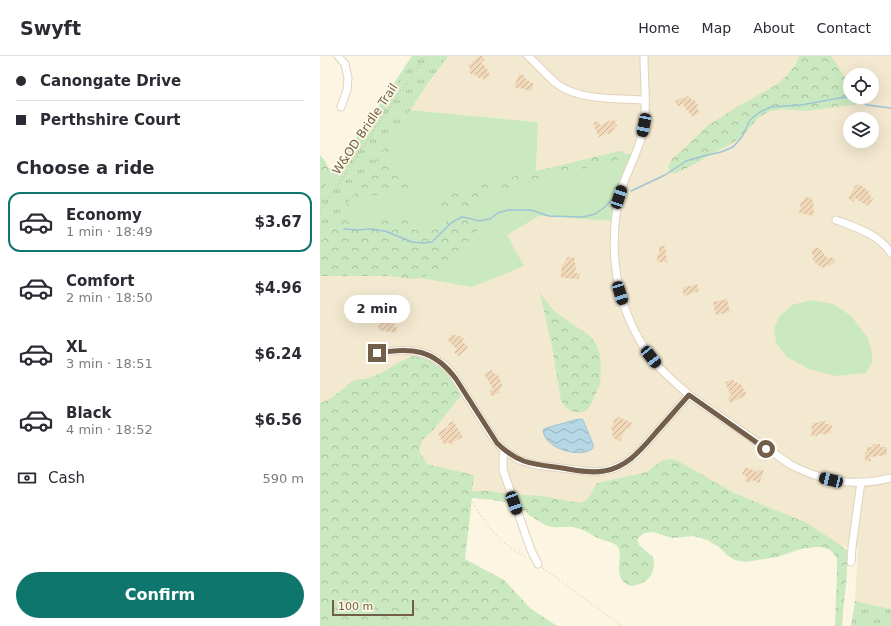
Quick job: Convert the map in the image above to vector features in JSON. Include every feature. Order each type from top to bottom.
[{"type":"street","points":[[338,56],[345,64],[348,78],[347,90],[341,107]]},
{"type":"street","points":[[528,56],[557,84],[573,93],[592,97],[645,100]]},
{"type":"street","points":[[644,56],[644,125],[642,137],[619,197],[614,242],[614,259],[616,275],[624,307],[646,350],[665,373],[689,395],[791,465],[817,476],[846,482],[872,482],[891,478]]},
{"type":"street","points":[[836,220],[867,232],[882,242],[891,253]]},
{"type":"street","points":[[377,353],[410,350],[428,355],[437,360],[445,366],[456,379],[494,439],[513,457],[531,464],[587,472],[610,470],[625,463],[637,454],[689,395]]},
{"type":"street","points":[[504,450],[503,470],[531,550],[538,564]]},
{"type":"street","points":[[851,562],[861,482]]},
{"type":"path","name":"W&OD Bridle Trail","points":[[320,212],[393,101],[426,56]]},
{"type":"path","points":[[320,214],[370,136],[426,56]]},
{"type":"path","points":[[473,502],[478,513],[507,546],[538,564],[622,626]]},
{"type":"shaded area","points":[[448,56],[891,56],[891,609],[855,601],[858,548],[428,489],[320,441],[320,245],[523,266],[507,235],[539,216],[611,221],[617,195],[631,153],[536,171],[538,122],[410,110]]},
{"type":"green space","points":[[412,56],[448,56],[392,137],[388,152],[388,168],[391,174],[416,186],[415,191],[380,194],[363,198],[352,207],[349,212],[347,222],[368,224],[389,220],[406,214],[411,229],[426,231],[433,229],[457,216],[469,214],[478,215],[482,219],[481,227],[462,249],[447,263],[436,271],[420,278],[411,279],[391,276],[320,276],[320,155],[326,162],[328,168],[337,168]]},
{"type":"green space","points":[[417,56],[448,56],[428,83],[320,245],[320,194],[351,145]]},
{"type":"green space","points":[[799,56],[831,56],[843,74],[843,104],[858,104],[806,111],[781,109],[768,112],[758,118],[742,137],[691,166],[676,173],[671,173],[668,167],[672,159],[707,126],[778,84],[796,64]]},
{"type":"green space","points":[[410,110],[538,122],[536,171],[632,153],[620,186],[611,221],[539,216],[507,235],[524,266],[472,287],[420,278],[320,245]]},
{"type":"green space","points":[[622,151],[625,154],[621,159],[490,192],[483,200],[474,206],[437,210],[434,208],[432,203],[438,196],[447,192]]},
{"type":"green space","points":[[540,293],[554,311],[590,336],[596,344],[600,355],[600,384],[592,403],[586,411],[574,412],[567,409],[561,401],[552,346]]},
{"type":"green space","points":[[811,300],[833,304],[851,316],[868,338],[872,353],[872,362],[866,373],[836,376],[809,369],[787,357],[776,343],[774,328],[779,317],[792,305]]},
{"type":"green space","points":[[412,356],[437,360],[464,392],[434,429],[422,440],[419,451],[427,464],[474,475],[472,491],[489,491],[507,494],[542,496],[581,503],[588,499],[597,483],[647,472],[661,461],[670,459],[678,461],[734,493],[805,522],[847,550],[847,569],[842,626],[835,626],[837,558],[830,550],[822,547],[801,549],[777,557],[745,562],[735,560],[719,547],[707,540],[694,536],[672,538],[653,532],[644,533],[637,539],[639,545],[653,557],[654,566],[648,579],[640,584],[631,586],[620,577],[620,554],[617,546],[583,530],[545,525],[522,509],[504,502],[472,498],[465,559],[504,580],[531,609],[557,626],[320,626],[320,403],[330,399],[352,381],[369,378]]},
{"type":"green space","points":[[855,601],[891,609],[891,626],[851,626]]},
{"type":"water","points":[[581,419],[583,420],[593,444],[593,448],[587,451],[572,452],[564,450],[556,447],[545,437],[543,430],[546,428]]},
{"type":"building","points":[[479,56],[482,56],[485,60],[481,62],[489,71],[488,72],[490,75],[484,80],[482,77],[480,79],[468,71],[471,69],[468,66]]},
{"type":"building","points":[[519,74],[524,75],[523,77],[526,78],[525,79],[534,84],[531,91],[514,87]]},
{"type":"building","points":[[688,96],[698,105],[696,107],[700,112],[693,117],[682,104],[679,107],[675,102],[682,97],[684,99]]},
{"type":"building","points":[[614,119],[617,126],[614,127],[615,129],[608,134],[607,133],[599,137],[593,123],[598,121],[600,125]]},
{"type":"building","points":[[859,184],[869,191],[868,194],[871,195],[870,197],[873,199],[868,206],[855,198],[853,202],[848,198],[856,185],[858,186]]},
{"type":"building","points":[[804,197],[812,198],[812,202],[814,202],[813,216],[799,213],[801,201],[803,202]]},
{"type":"building","points":[[659,246],[665,246],[667,262],[657,262]]},
{"type":"building","points":[[817,247],[828,259],[832,257],[835,261],[828,267],[827,265],[823,268],[821,266],[820,267],[812,259],[814,258],[811,251]]},
{"type":"building","points":[[567,257],[575,258],[575,273],[580,273],[579,279],[562,278],[560,275],[562,264],[564,264]]},
{"type":"building","points":[[697,284],[699,291],[684,296],[682,288]]},
{"type":"building","points":[[727,299],[730,312],[716,315],[713,302]]},
{"type":"building","points":[[388,309],[397,312],[394,327],[397,327],[396,333],[378,330],[379,324],[381,325],[384,310],[388,311]]},
{"type":"building","points":[[453,334],[464,339],[462,341],[468,347],[459,356],[454,352],[457,349],[447,340]]},
{"type":"building","points":[[491,370],[496,375],[497,374],[503,387],[499,389],[500,392],[492,397],[489,391],[493,389],[484,374]]},
{"type":"building","points":[[733,379],[734,382],[736,381],[738,384],[740,383],[746,392],[745,396],[730,403],[728,398],[731,396],[725,382]]},
{"type":"building","points":[[618,417],[632,423],[630,429],[626,428],[620,441],[612,438],[613,434],[611,434],[615,418],[617,419]]},
{"type":"building","points":[[453,421],[463,437],[453,442],[454,443],[450,446],[449,442],[444,445],[438,433],[449,426],[448,424]]},
{"type":"building","points":[[820,421],[825,421],[825,424],[832,425],[831,433],[811,436],[812,423],[817,423]]},
{"type":"building","points":[[873,444],[880,444],[880,447],[887,447],[887,455],[870,457],[871,461],[865,461],[865,452],[867,452],[867,447],[873,447]]},
{"type":"building","points":[[745,467],[758,472],[759,469],[764,471],[759,483],[751,480],[750,483],[745,481],[747,477],[742,474]]},
{"type":"waterway","points":[[631,191],[665,175],[686,161],[721,152],[733,147],[742,137],[750,120],[760,112],[771,107],[801,105],[845,97],[855,98],[867,105],[891,108]]},
{"type":"waterway","points":[[344,229],[371,229],[385,231],[412,242],[423,243],[432,242],[451,223],[462,217],[479,221],[490,219],[498,213],[508,210],[531,210],[549,216],[583,217],[595,214],[609,202]]},
{"type":"route","points":[[377,353],[394,350],[410,350],[424,353],[437,360],[452,373],[497,443],[513,457],[531,464],[587,472],[610,470],[620,466],[637,454],[689,395],[766,449]]}]
